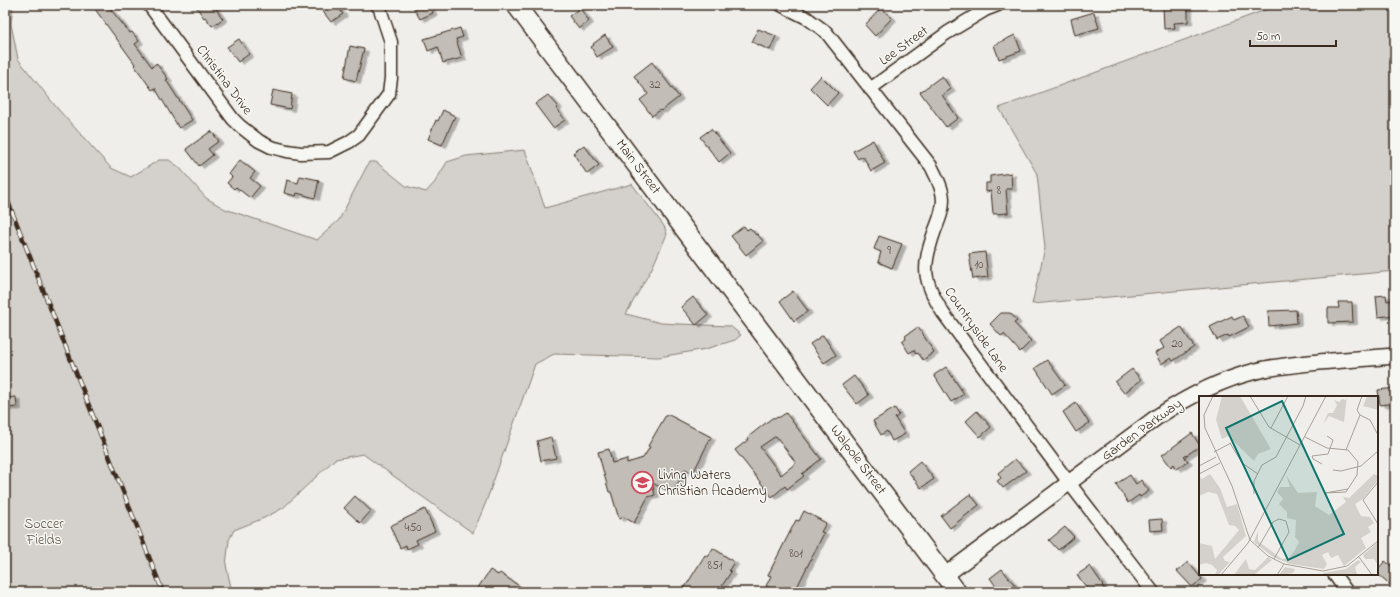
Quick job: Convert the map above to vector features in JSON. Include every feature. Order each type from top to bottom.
[{"type":"main road","name":"Main Street","points":[[516,5],[759,329]]},
{"type":"main road","name":"Walpole Street","points":[[759,329],[957,592]]},
{"type":"street","name":"Christina Drive","points":[[149,5],[233,119],[240,126],[259,141],[271,147],[301,153],[329,152],[350,142],[359,135],[389,94],[392,42],[378,5]]},
{"type":"street","name":"Countryside Lane","points":[[781,5],[807,18],[826,32],[932,166],[940,184],[943,199],[942,212],[926,259],[926,277],[932,296],[1070,484],[1153,592]]},
{"type":"street","name":"Lee Street","points":[[870,89],[948,33],[985,10],[998,5]]},
{"type":"street","name":"Garden Parkway","points":[[944,576],[1070,484],[1169,409],[1192,396],[1212,393],[1231,379],[1256,371],[1304,364],[1395,356]]},
{"type":"street","points":[[1335,575],[1347,592]]},
{"type":"green space","name":"Soccer Fields","points":[[5,5],[13,5],[11,24],[18,59],[57,108],[111,168],[131,177],[159,160],[169,160],[179,167],[206,198],[225,209],[317,240],[339,220],[369,162],[376,162],[406,186],[426,192],[435,182],[447,162],[466,156],[525,150],[545,208],[632,184],[664,226],[667,234],[652,268],[626,314],[661,323],[730,326],[741,335],[735,340],[706,349],[659,357],[554,354],[535,364],[486,502],[473,533],[363,454],[335,459],[283,508],[264,518],[234,530],[229,540],[226,565],[232,592],[5,592]]},
{"type":"green space","points":[[1279,5],[1395,5],[1395,271],[1032,304],[1045,248],[1037,174],[999,108]]},
{"type":"building","points":[[92,5],[107,5],[130,33],[132,32],[139,41],[135,44],[152,67],[156,63],[168,79],[166,80],[192,120],[179,128],[155,88],[152,90]]},
{"type":"building","points":[[195,5],[213,5],[223,19],[212,26]]},
{"type":"building","points":[[318,5],[336,5],[343,14],[331,22]]},
{"type":"building","points":[[412,5],[429,5],[433,13],[420,19]]},
{"type":"building","points":[[1163,6],[1175,6],[1175,8],[1188,7],[1188,22],[1174,23],[1175,28],[1164,29]]},
{"type":"building","points":[[580,8],[589,21],[579,29],[569,16]]},
{"type":"building","points":[[881,8],[892,18],[875,36],[865,25]]},
{"type":"building","points":[[1094,12],[1099,28],[1075,35],[1071,19]]},
{"type":"building","points":[[460,28],[463,37],[456,39],[462,58],[443,63],[438,47],[428,51],[424,39]]},
{"type":"building","points":[[758,29],[776,36],[770,50],[752,42]]},
{"type":"building","points":[[605,35],[613,47],[597,57],[591,47]]},
{"type":"building","points":[[1015,35],[1021,51],[999,59],[994,45]]},
{"type":"building","points":[[239,39],[249,54],[238,62],[227,47]]},
{"type":"building","points":[[350,46],[364,49],[356,81],[344,78]]},
{"type":"building","points":[[652,62],[679,97],[652,116],[640,100],[648,94],[634,76]]},
{"type":"building","points":[[821,76],[838,93],[827,105],[810,88]]},
{"type":"building","points":[[942,76],[951,89],[942,95],[958,118],[946,127],[920,92]]},
{"type":"building","points":[[273,90],[292,94],[290,109],[270,105]]},
{"type":"building","points":[[548,95],[558,106],[556,108],[565,120],[553,128],[535,104]]},
{"type":"building","points":[[443,110],[455,116],[442,145],[428,139],[436,120],[438,121]]},
{"type":"building","points":[[711,129],[730,153],[719,162],[700,137]]},
{"type":"building","points":[[211,131],[219,141],[208,149],[213,155],[199,166],[186,149]]},
{"type":"building","points":[[873,140],[885,163],[871,171],[863,156],[858,159],[853,151]]},
{"type":"building","points":[[584,145],[599,165],[587,174],[573,153]]},
{"type":"building","points":[[240,160],[255,172],[250,178],[260,186],[250,198],[236,187],[234,189],[227,183],[232,177],[229,174]]},
{"type":"building","points":[[1011,173],[1012,189],[1006,189],[1008,213],[993,214],[991,191],[986,192],[986,183],[990,183],[990,176]]},
{"type":"building","points":[[300,176],[319,180],[315,198],[297,193],[296,196],[284,193],[287,180],[298,183]]},
{"type":"building","points":[[744,226],[747,230],[750,228],[763,241],[746,255],[731,236]]},
{"type":"building","points":[[879,236],[902,244],[892,268],[878,262],[881,252],[874,249]]},
{"type":"building","points":[[985,252],[988,277],[973,279],[969,254]]},
{"type":"building","points":[[793,291],[808,311],[794,321],[780,301]]},
{"type":"building","points":[[1386,295],[1387,301],[1395,300],[1395,315],[1378,317],[1376,296]]},
{"type":"building","points":[[693,297],[708,315],[696,325],[681,307]]},
{"type":"building","points":[[1338,302],[1352,302],[1353,322],[1328,323],[1328,308],[1339,308]]},
{"type":"building","points":[[1296,310],[1297,323],[1269,326],[1268,311]]},
{"type":"building","points":[[1001,313],[1010,313],[1017,321],[1014,323],[1031,341],[1020,352],[1004,334],[1001,336],[990,324]]},
{"type":"building","points":[[1232,316],[1234,320],[1243,316],[1249,327],[1229,337],[1228,335],[1217,340],[1210,327]]},
{"type":"building","points":[[918,327],[934,352],[923,360],[914,350],[909,353],[902,342],[906,339],[905,336]]},
{"type":"building","points":[[1181,327],[1194,347],[1173,361],[1171,358],[1161,364],[1155,353],[1164,348],[1160,341]]},
{"type":"building","points":[[823,335],[836,355],[824,363],[810,344]]},
{"type":"building","points":[[1047,360],[1065,385],[1052,394],[1035,368]]},
{"type":"building","points":[[946,367],[964,394],[951,402],[934,375]]},
{"type":"building","points":[[1132,369],[1141,380],[1124,393],[1115,382]]},
{"type":"building","points":[[854,376],[869,395],[857,404],[842,385]]},
{"type":"building","points":[[1395,388],[1395,403],[1380,405],[1378,390]]},
{"type":"building","points":[[16,397],[17,407],[5,408],[5,398]]},
{"type":"building","points":[[1076,403],[1089,423],[1076,432],[1063,412]]},
{"type":"building","points":[[895,408],[899,415],[895,418],[905,434],[892,441],[887,431],[881,435],[873,421]]},
{"type":"building","points":[[977,411],[991,427],[980,437],[966,421]]},
{"type":"building","points":[[786,413],[821,459],[802,474],[804,476],[787,489],[785,486],[772,497],[735,450],[749,439],[748,437],[772,418],[780,417]],"holes":[[[776,436],[796,463],[781,475],[760,447]]]},
{"type":"building","points":[[666,415],[669,415],[711,437],[693,473],[685,469],[673,493],[652,483],[655,495],[648,497],[634,523],[624,517],[619,519],[611,492],[609,492],[598,452],[609,449],[612,463],[627,459],[627,463],[643,458],[650,447],[648,446]]},
{"type":"building","points":[[1192,433],[1199,444],[1199,447],[1184,457],[1188,461],[1177,469],[1174,464],[1171,467],[1162,455]]},
{"type":"building","points":[[551,437],[556,458],[541,461],[537,441]]},
{"type":"building","points":[[1015,459],[1026,471],[1003,488],[997,481],[1001,478],[998,473]]},
{"type":"building","points":[[920,461],[934,479],[921,488],[908,471]]},
{"type":"building","points":[[1130,475],[1136,484],[1141,480],[1149,491],[1140,497],[1139,495],[1128,503],[1116,484]]},
{"type":"building","points":[[970,494],[979,505],[950,528],[941,516]]},
{"type":"building","points":[[355,496],[371,511],[360,523],[344,508]]},
{"type":"building","points":[[425,509],[435,531],[416,540],[418,544],[407,549],[406,545],[400,548],[390,526]]},
{"type":"building","points":[[804,511],[826,523],[821,532],[824,533],[796,589],[793,588],[791,592],[778,592],[766,586],[771,576],[768,575],[796,520],[799,521]]},
{"type":"building","points":[[1162,519],[1163,530],[1150,531],[1149,520]]},
{"type":"building","points":[[1065,527],[1074,537],[1058,550],[1049,540]]},
{"type":"building","points":[[713,548],[734,562],[729,570],[731,572],[718,592],[682,592],[705,555],[708,557]]},
{"type":"building","points":[[1385,561],[1395,569],[1395,589],[1378,574],[1378,569]]},
{"type":"building","points":[[1188,562],[1202,579],[1192,587],[1177,571]]},
{"type":"building","points":[[1090,566],[1107,592],[1090,592],[1077,575]]},
{"type":"building","points":[[1002,569],[1020,592],[1000,592],[990,578]]},
{"type":"building","points":[[490,570],[498,575],[500,573],[528,592],[475,592]]},
{"type":"railway","points":[[5,194],[163,592]]},
{"type":"place","name":"Living Waters Christian Academy","points":[[643,483]]}]
